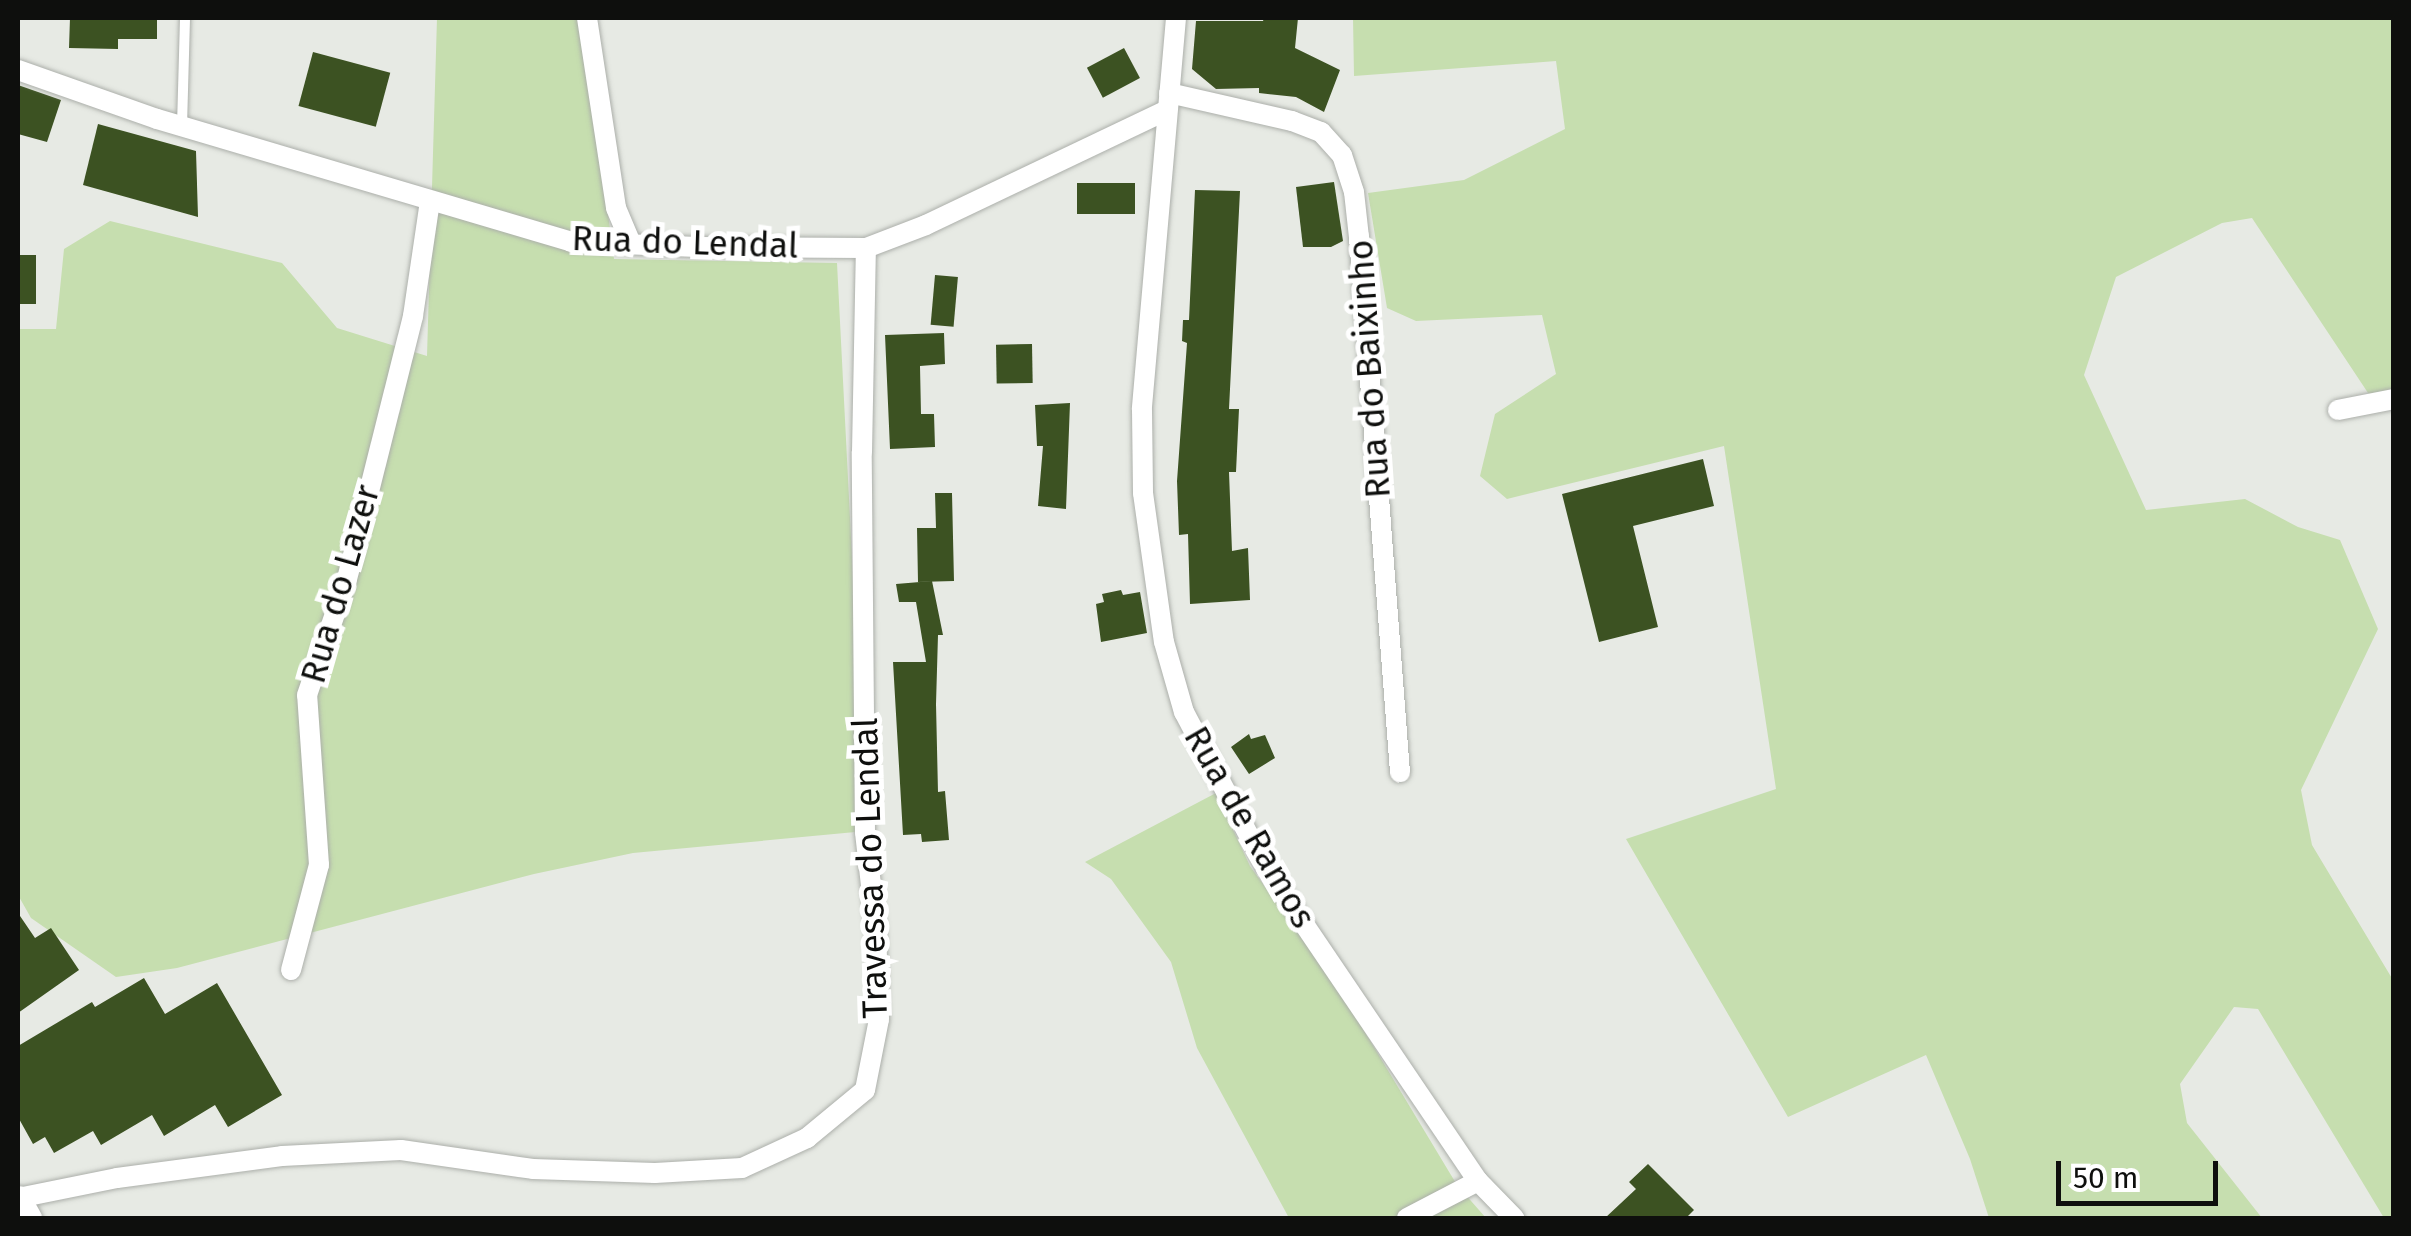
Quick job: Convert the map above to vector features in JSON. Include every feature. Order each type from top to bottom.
[{"type":"street","points":[[587,18],[616,208],[631,244]]},
{"type":"street","name":"Rua de Ramos","points":[[1176,18],[1146,340],[1142,493],[1160,624],[1184,712],[1266,868],[1478,1181],[1514,1218]]},
{"type":"street","name":"Rua do Lendal","points":[[18,70],[182,127],[571,242],[631,244],[866,248],[926,225],[1168,102]]},
{"type":"street","name":"Rua do Baixinho","points":[[1168,102],[1292,121],[1321,132],[1342,155],[1354,192],[1359,236],[1400,772]]},
{"type":"street","name":"Rua do Lazer","points":[[291,970],[319,865],[307,696],[347,579],[413,316],[430,201]]},
{"type":"street","name":"Travessa do Lendal","points":[[18,1198],[117,1178],[282,1156],[402,1150],[533,1169],[656,1173],[742,1168],[807,1138],[865,1090],[879,1018],[876,928],[865,832],[862,452],[866,248]]},
{"type":"street","points":[[2338,410],[2394,400]]},
{"type":"street","points":[[1407,1218],[1478,1181]]},
{"type":"street","points":[[18,1198],[29,1218]]},
{"type":"lane","points":[[182,127],[185,18]]},
{"type":"green space","points":[[437,18],[582,18],[614,259],[837,263],[866,831],[633,853],[534,874],[177,968],[116,977],[31,918],[18,895],[18,329],[56,329],[64,249],[110,221],[282,263],[337,328],[427,356]]},
{"type":"green space","points":[[1353,18],[2393,18],[2393,404],[2378,408],[2252,218],[2222,223],[2116,277],[2084,375],[2146,510],[2245,499],[2298,527],[2340,540],[2378,629],[2301,790],[2312,845],[2393,980],[2393,1218],[2384,1218],[2258,1009],[2234,1007],[2180,1084],[2187,1123],[2262,1218],[1989,1218],[1970,1159],[1926,1055],[1788,1117],[1626,839],[1776,789],[1724,446],[1507,499],[1480,476],[1495,414],[1556,374],[1542,315],[1416,321],[1387,308],[1368,193],[1464,180],[1565,129],[1556,61],[1354,76]]},
{"type":"green space","points":[[1216,793],[1250,866],[1342,994],[1457,1185],[1486,1218],[1289,1218],[1197,1048],[1171,962],[1111,879],[1085,862]]},
{"type":"building","points":[[70,18],[157,18],[157,39],[118,39],[118,49],[69,48]]},
{"type":"building","points":[[1298,18],[1295,48],[1340,70],[1324,112],[1296,97],[1259,93],[1259,88],[1216,89],[1192,69],[1196,21]]},
{"type":"building","points":[[1124,48],[1140,78],[1103,98],[1087,68]]},
{"type":"building","points":[[313,52],[390,73],[376,127],[299,106]]},
{"type":"building","points":[[18,85],[61,100],[47,142],[18,134]]},
{"type":"building","points":[[98,124],[196,151],[198,217],[83,185]]},
{"type":"building","points":[[1334,182],[1343,241],[1331,247],[1303,247],[1296,187]]},
{"type":"building","points":[[1077,183],[1135,183],[1135,214],[1077,214]]},
{"type":"building","points":[[1195,190],[1240,191],[1229,409],[1239,409],[1236,472],[1229,472],[1232,551],[1248,548],[1250,600],[1190,604],[1188,534],[1179,535],[1177,481],[1187,343],[1182,341],[1183,320],[1189,320]]},
{"type":"building","points":[[18,255],[36,255],[36,304],[18,304]]},
{"type":"building","points":[[935,275],[958,277],[954,327],[931,325]]},
{"type":"building","points":[[944,333],[945,364],[920,366],[921,414],[934,414],[935,447],[890,449],[885,335]]},
{"type":"building","points":[[1032,344],[1033,383],[997,384],[996,345]]},
{"type":"building","points":[[1070,403],[1066,509],[1038,506],[1043,446],[1037,446],[1035,405]]},
{"type":"building","points":[[1703,459],[1714,506],[1633,526],[1658,627],[1599,642],[1562,494]]},
{"type":"building","points":[[935,493],[952,493],[954,581],[918,582],[917,528],[936,528]]},
{"type":"building","points":[[932,581],[943,635],[938,635],[938,792],[945,791],[949,840],[922,842],[921,834],[903,835],[893,662],[926,662],[916,602],[899,602],[896,584]]},
{"type":"building","points":[[1121,590],[1123,595],[1140,592],[1147,633],[1101,642],[1096,604],[1104,602],[1102,594]]},
{"type":"building","points":[[1249,734],[1251,739],[1265,735],[1275,758],[1249,774],[1231,747]]},
{"type":"building","points":[[18,913],[35,938],[51,928],[79,970],[18,1013]]},
{"type":"building","points":[[144,978],[165,1014],[217,983],[282,1095],[228,1127],[215,1105],[164,1136],[152,1115],[101,1145],[93,1131],[54,1153],[45,1137],[33,1144],[18,1117],[18,1046],[92,1002],[95,1007]]},
{"type":"building","points":[[1648,1164],[1694,1210],[1686,1218],[1605,1218],[1636,1189],[1629,1182]]}]
